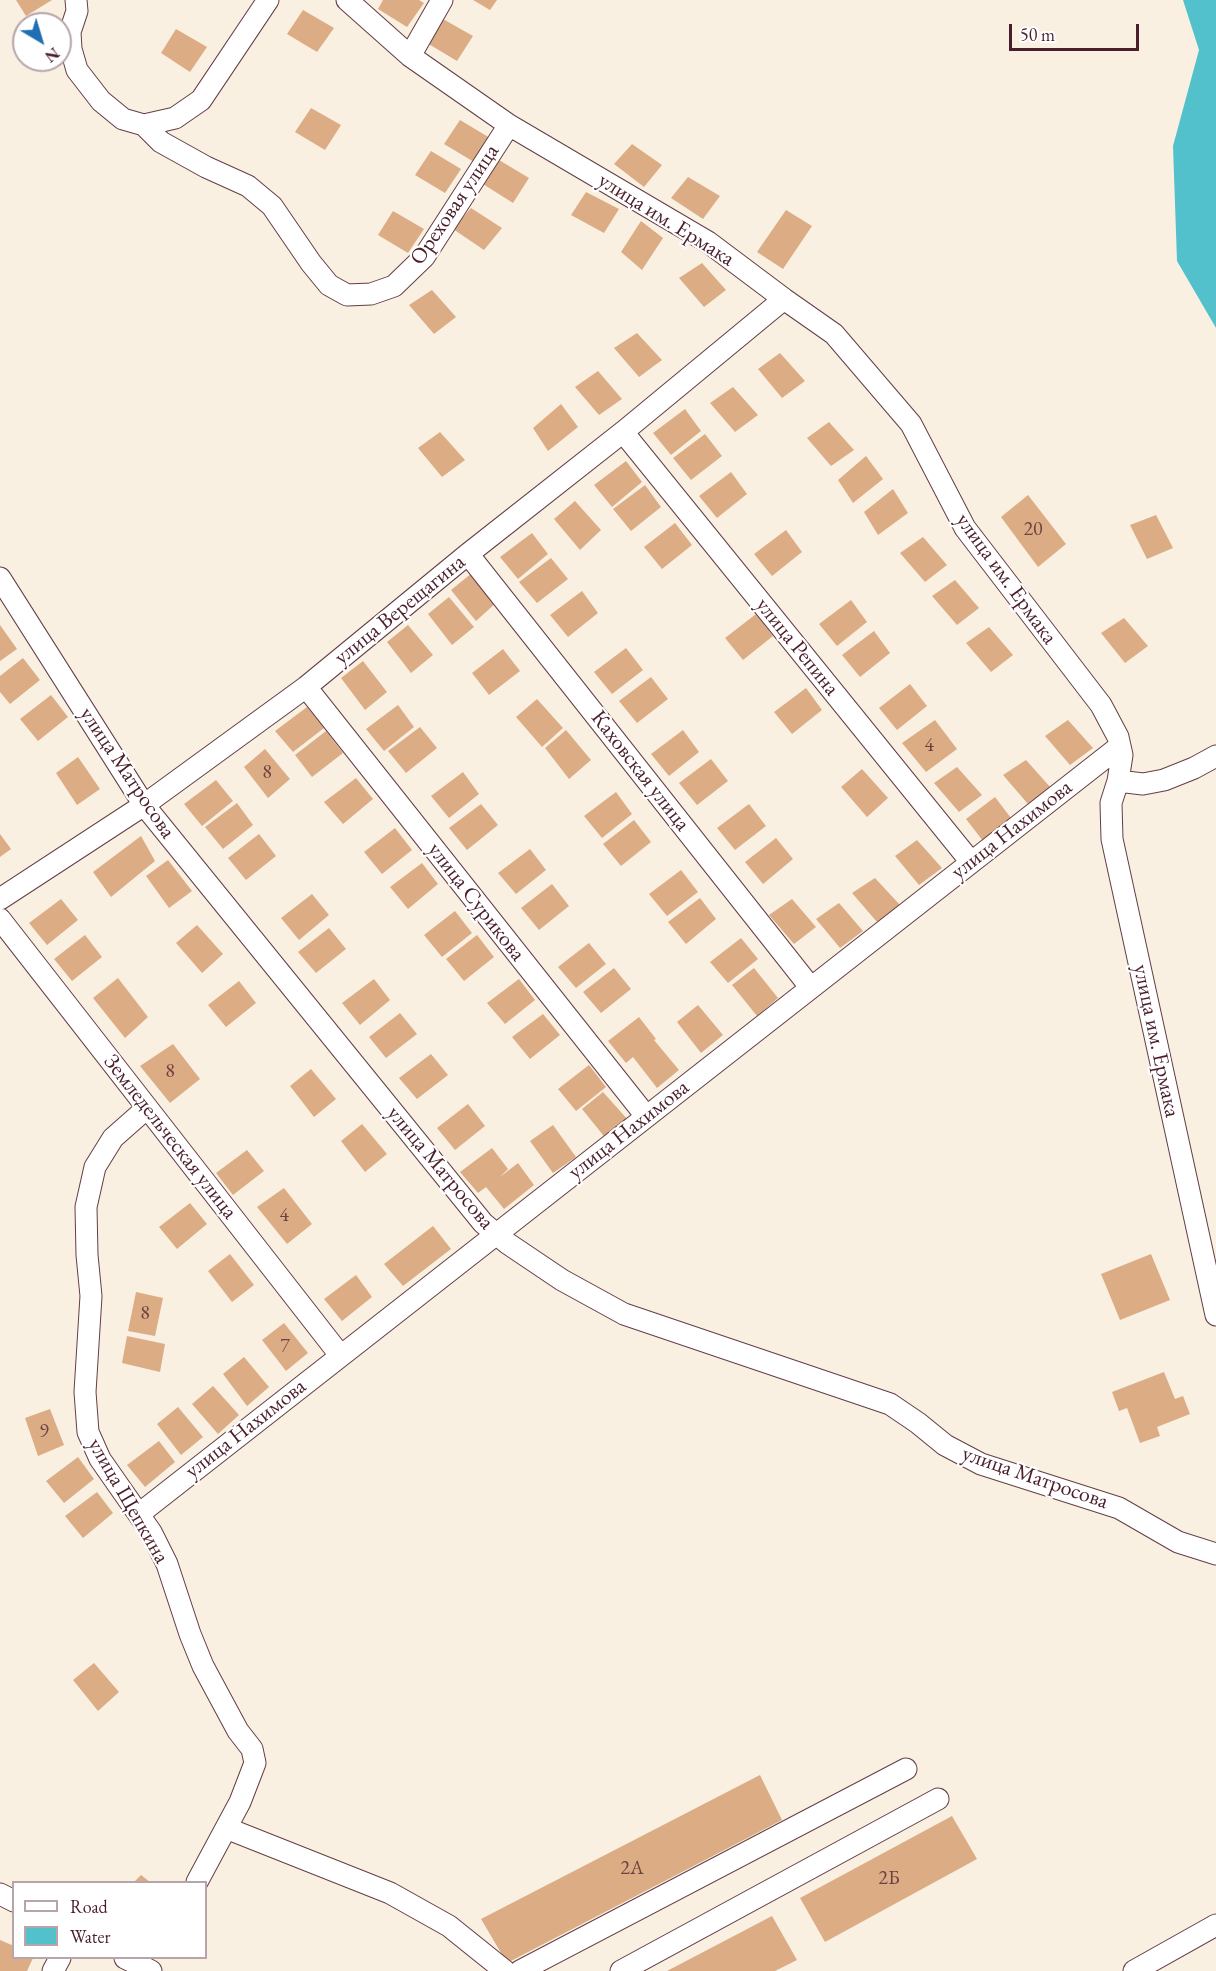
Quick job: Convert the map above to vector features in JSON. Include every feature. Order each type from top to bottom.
[{"type":"street","points":[[76,0],[77,11],[70,32],[71,49],[77,70],[101,101],[123,119],[144,125],[175,118],[201,100],[268,0]]},
{"type":"street","name":"улица им. Ермака","points":[[347,0],[410,56],[509,125],[708,242],[834,334],[911,424],[964,528],[1101,705],[1112,724],[1122,755],[1118,781],[1111,803],[1112,839],[1216,1315]]},
{"type":"street","points":[[410,56],[442,0]]},
{"type":"street","name":"Ореховая улица","points":[[144,125],[161,142],[206,167],[248,186],[272,206],[329,285],[347,295],[371,294],[394,286],[424,257],[509,125]]},
{"type":"street","name":"улица Верещагина","points":[[0,899],[144,805],[306,687],[784,299]]},
{"type":"street","name":"улица Репина","points":[[623,432],[971,862]]},
{"type":"street","name":"Каховская улица","points":[[468,554],[811,988]]},
{"type":"street","name":"улица Матросова","points":[[0,578],[144,805],[476,1214],[496,1234],[562,1280],[624,1314],[890,1404],[945,1445],[981,1464],[1119,1508],[1178,1542],[1216,1554]]},
{"type":"street","name":"улица Сурикова","points":[[306,687],[646,1116]]},
{"type":"street","name":"улица Нахимова","points":[[139,1514],[1120,746]]},
{"type":"street","points":[[1118,781],[1143,784],[1164,780],[1216,756]]},
{"type":"street","name":"Земледельческая улица","points":[[0,920],[340,1355]]},
{"type":"street","name":"улица Щепкина","points":[[147,1108],[113,1138],[95,1167],[86,1207],[91,1296],[85,1392],[88,1432],[100,1458],[139,1514],[167,1564],[203,1666],[238,1731],[252,1749],[255,1763],[240,1802],[198,1881]]},
{"type":"street","points":[[520,1971],[906,1770]]},
{"type":"street","points":[[621,1971],[938,1799]]},
{"type":"street","points":[[226,1828],[390,1893],[448,1926],[505,1971]]},
{"type":"street","points":[[1134,1971],[1216,1925]]},
{"type":"street","points":[[127,1959],[151,1971]]},
{"type":"water","points":[[1183,0],[1216,0],[1216,328],[1177,261],[1173,146],[1199,50]]},
{"type":"building","points":[[16,0],[52,0],[32,12],[24,12]]},
{"type":"building","points":[[383,0],[419,0],[424,3],[407,27],[378,9]]},
{"type":"building","points":[[473,0],[497,0],[490,10]]},
{"type":"building","points":[[303,10],[334,28],[317,52],[287,34]]},
{"type":"building","points":[[443,19],[473,36],[457,61],[427,43]]},
{"type":"building","points":[[176,29],[207,47],[190,72],[161,53]]},
{"type":"building","points":[[311,108],[341,125],[325,150],[295,132]]},
{"type":"building","points":[[460,120],[490,138],[474,162],[444,144]]},
{"type":"building","points":[[632,144],[662,165],[644,187],[614,164]]},
{"type":"building","points":[[431,151],[461,169],[445,193],[415,175]]},
{"type":"building","points":[[499,160],[529,178],[513,203],[483,184]]},
{"type":"building","points":[[688,177],[720,196],[703,219],[671,198]]},
{"type":"building","points":[[586,192],[619,209],[604,233],[571,215]]},
{"type":"building","points":[[471,208],[502,228],[484,250],[453,229]]},
{"type":"building","points":[[786,210],[812,226],[783,269],[757,252]]},
{"type":"building","points":[[393,211],[424,229],[408,253],[378,235]]},
{"type":"building","points":[[641,221],[663,238],[642,270],[621,252]]},
{"type":"building","points":[[702,263],[726,290],[704,307],[679,278]]},
{"type":"building","points":[[432,290],[456,317],[434,334],[409,305]]},
{"type":"building","points":[[637,333],[662,360],[639,377],[614,348]]},
{"type":"building","points":[[780,353],[805,381],[782,398],[758,369]]},
{"type":"building","points":[[598,371],[622,399],[599,415],[575,387]]},
{"type":"building","points":[[733,387],[758,415],[735,432],[710,403]]},
{"type":"building","points":[[561,404],[578,427],[548,451],[533,428]]},
{"type":"building","points":[[685,409],[701,431],[671,455],[653,433]]},
{"type":"building","points":[[829,422],[854,450],[831,466],[807,438]]},
{"type":"building","points":[[440,432],[465,460],[442,477],[418,448]]},
{"type":"building","points":[[705,434],[722,456],[691,480],[673,458]]},
{"type":"building","points":[[866,456],[883,479],[853,503],[838,480]]},
{"type":"building","points":[[626,461],[642,482],[612,507],[594,485]]},
{"type":"building","points":[[731,472],[747,494],[717,518],[699,496]]},
{"type":"building","points":[[645,485],[661,507],[631,531],[613,509]]},
{"type":"building","points":[[893,489],[908,513],[878,535],[864,512]]},
{"type":"building","points":[[1028,495],[1066,544],[1038,567],[1001,517]]},
{"type":"building","points":[[575,501],[601,530],[580,550],[554,519]]},
{"type":"building","points":[[1156,515],[1173,548],[1147,559],[1130,525]]},
{"type":"building","points":[[675,523],[692,545],[662,569],[644,547]]},
{"type":"building","points":[[786,530],[802,552],[772,576],[754,554]]},
{"type":"building","points":[[532,533],[548,554],[518,579],[500,557]]},
{"type":"building","points":[[923,537],[947,565],[925,582],[900,553]]},
{"type":"building","points":[[551,558],[568,579],[537,603],[519,582]]},
{"type":"building","points":[[472,573],[497,602],[476,621],[451,590]]},
{"type":"building","points":[[955,580],[979,608],[957,625],[932,596]]},
{"type":"building","points":[[582,591],[598,613],[568,637],[550,615]]},
{"type":"building","points":[[449,597],[474,627],[452,645],[428,614]]},
{"type":"building","points":[[851,600],[867,622],[837,646],[819,624]]},
{"type":"building","points":[[756,614],[773,636],[743,660],[725,638]]},
{"type":"building","points":[[1124,618],[1148,646],[1125,663],[1101,633]]},
{"type":"building","points":[[0,625],[17,649],[0,661]]},
{"type":"building","points":[[408,625],[433,655],[411,673],[387,642]]},
{"type":"building","points":[[989,627],[1013,655],[991,672],[966,643]]},
{"type":"building","points":[[874,631],[890,653],[860,677],[842,655]]},
{"type":"building","points":[[626,648],[643,670],[612,694],[594,672]]},
{"type":"building","points":[[503,649],[520,671],[489,695],[472,673]]},
{"type":"building","points":[[23,658],[40,680],[10,704],[0,692],[0,676]]},
{"type":"building","points":[[363,661],[387,692],[365,710],[341,678]]},
{"type":"building","points":[[651,677],[668,699],[637,723],[619,701]]},
{"type":"building","points":[[910,684],[927,706],[897,730],[879,708]]},
{"type":"building","points":[[806,688],[822,710],[792,734],[774,712]]},
{"type":"building","points":[[51,695],[68,717],[38,741],[20,719]]},
{"type":"building","points":[[537,699],[563,728],[542,747],[516,717]]},
{"type":"building","points":[[398,705],[414,727],[384,751],[366,729]]},
{"type":"building","points":[[307,707],[324,728],[293,752],[275,731]]},
{"type":"building","points":[[935,720],[957,749],[926,772],[902,743]]},
{"type":"building","points":[[1068,720],[1093,748],[1070,765],[1045,736]]},
{"type":"building","points":[[420,727],[437,748],[406,773],[388,751]]},
{"type":"building","points":[[566,730],[591,760],[569,779],[545,748]]},
{"type":"building","points":[[683,730],[699,752],[669,776],[651,754]]},
{"type":"building","points":[[326,731],[343,753],[312,777],[295,755]]},
{"type":"building","points":[[265,749],[290,779],[268,798],[244,767]]},
{"type":"building","points":[[78,757],[100,789],[77,805],[56,773]]},
{"type":"building","points":[[711,759],[728,781],[697,805],[679,783]]},
{"type":"building","points":[[1026,760],[1051,788],[1028,804],[1003,775]]},
{"type":"building","points":[[957,767],[982,795],[959,812],[934,783]]},
{"type":"building","points":[[862,769],[888,798],[867,817],[841,787]]},
{"type":"building","points":[[463,772],[479,794],[449,818],[431,796]]},
{"type":"building","points":[[356,778],[373,799],[343,824],[324,802]]},
{"type":"building","points":[[216,780],[233,801],[202,826],[184,804]]},
{"type":"building","points":[[616,792],[632,814],[602,838],[584,816]]},
{"type":"building","points":[[995,797],[1011,818],[983,841],[966,819]]},
{"type":"building","points":[[237,803],[253,825],[223,849],[205,827]]},
{"type":"building","points":[[481,804],[498,825],[467,850],[449,828]]},
{"type":"building","points":[[749,804],[766,826],[735,850],[717,828]]},
{"type":"building","points":[[634,820],[651,842],[621,866],[603,844]]},
{"type":"building","points":[[395,828],[412,850],[382,874],[364,852]]},
{"type":"building","points":[[0,834],[11,849],[0,857]]},
{"type":"building","points":[[259,834],[276,856],[246,880],[228,858]]},
{"type":"building","points":[[141,836],[155,861],[111,897],[93,872]]},
{"type":"building","points":[[776,838],[793,859],[763,884],[745,862]]},
{"type":"building","points":[[917,840],[942,868],[919,885],[895,856]]},
{"type":"building","points":[[530,849],[546,870],[516,894],[498,873]]},
{"type":"building","points":[[168,860],[192,891],[169,908],[146,876]]},
{"type":"building","points":[[422,863],[438,884],[408,909],[390,887]]},
{"type":"building","points":[[681,870],[698,892],[667,916],[649,894]]},
{"type":"building","points":[[875,878],[900,905],[877,922],[852,893]]},
{"type":"building","points":[[552,884],[569,906],[539,930],[521,908]]},
{"type":"building","points":[[312,894],[329,915],[299,940],[281,918]]},
{"type":"building","points":[[700,898],[716,919],[686,944],[668,922]]},
{"type":"building","points":[[61,899],[78,920],[47,945],[29,923]]},
{"type":"building","points":[[792,899],[816,927],[794,944],[769,915]]},
{"type":"building","points":[[839,903],[863,931],[840,948],[816,919]]},
{"type":"building","points":[[455,911],[472,933],[442,957],[424,935]]},
{"type":"building","points":[[197,925],[223,954],[202,973],[176,943]]},
{"type":"building","points":[[329,928],[346,949],[316,973],[298,952]]},
{"type":"building","points":[[85,935],[102,957],[72,981],[54,959]]},
{"type":"building","points":[[477,935],[494,957],[464,981],[446,959]]},
{"type":"building","points":[[741,938],[758,959],[728,983],[710,962]]},
{"type":"building","points":[[589,943],[606,964],[576,988],[558,967]]},
{"type":"building","points":[[614,968],[631,989],[601,1013],[583,992]]},
{"type":"building","points":[[754,968],[778,998],[757,1016],[732,985]]},
{"type":"building","points":[[118,978],[148,1017],[125,1038],[93,998]]},
{"type":"building","points":[[374,979],[390,1000],[360,1025],[342,1003]]},
{"type":"building","points":[[519,979],[535,1000],[505,1024],[487,1003]]},
{"type":"building","points":[[239,981],[256,1003],[226,1027],[208,1005]]},
{"type":"building","points":[[698,1005],[723,1035],[701,1053],[677,1022]]},
{"type":"building","points":[[400,1013],[417,1034],[386,1058],[369,1037]]},
{"type":"building","points":[[543,1014],[560,1035],[530,1059],[512,1037]]},
{"type":"building","points":[[639,1017],[656,1039],[654,1040],[679,1070],[657,1088],[633,1057],[626,1063],[608,1041]]},
{"type":"building","points":[[173,1044],[200,1079],[170,1103],[140,1066]]},
{"type":"building","points":[[431,1054],[448,1075],[417,1099],[399,1078]]},
{"type":"building","points":[[589,1065],[606,1087],[576,1111],[558,1089]]},
{"type":"building","points":[[311,1069],[336,1099],[314,1117],[290,1086]]},
{"type":"building","points":[[603,1092],[629,1121],[607,1140],[582,1109]]},
{"type":"building","points":[[468,1104],[485,1126],[455,1150],[437,1128]]},
{"type":"building","points":[[362,1124],[387,1154],[365,1172],[341,1141]]},
{"type":"building","points":[[553,1125],[576,1157],[553,1173],[530,1141]]},
{"type":"building","points":[[492,1148],[508,1169],[500,1177],[518,1163],[534,1185],[504,1209],[486,1187],[478,1193],[460,1172]]},
{"type":"building","points":[[247,1150],[264,1171],[233,1195],[216,1173]]},
{"type":"building","points":[[284,1188],[312,1224],[287,1244],[257,1207]]},
{"type":"building","points":[[190,1203],[207,1224],[177,1249],[159,1227]]},
{"type":"building","points":[[433,1226],[451,1249],[403,1286],[384,1264]]},
{"type":"building","points":[[230,1254],[254,1285],[232,1302],[208,1271]]},
{"type":"building","points":[[1151,1254],[1170,1300],[1120,1320],[1101,1274]]},
{"type":"building","points":[[356,1275],[372,1297],[342,1321],[324,1299]]},
{"type":"building","points":[[136,1292],[163,1298],[155,1336],[128,1331]]},
{"type":"building","points":[[284,1323],[308,1353],[286,1371],[262,1340]]},
{"type":"building","points":[[127,1336],[165,1344],[160,1372],[122,1363]]},
{"type":"building","points":[[244,1357],[269,1387],[247,1406],[223,1374]]},
{"type":"building","points":[[1164,1372],[1175,1399],[1183,1396],[1190,1414],[1157,1427],[1160,1436],[1140,1443],[1127,1408],[1119,1411],[1112,1392]]},
{"type":"building","points":[[213,1386],[239,1415],[218,1434],[192,1404]]},
{"type":"building","points":[[178,1407],[203,1437],[181,1455],[157,1424]]},
{"type":"building","points":[[50,1409],[64,1445],[38,1456],[25,1418]]},
{"type":"building","points":[[159,1441],[175,1462],[145,1487],[127,1465]]},
{"type":"building","points":[[78,1457],[94,1479],[64,1503],[46,1481]]},
{"type":"building","points":[[97,1492],[113,1513],[83,1538],[65,1516]]},
{"type":"building","points":[[94,1663],[119,1692],[98,1711],[73,1680]]},
{"type":"building","points":[[760,1775],[782,1820],[507,1963],[481,1919]]},
{"type":"building","points":[[952,1816],[977,1859],[825,1942],[800,1898]]},
{"type":"building","points":[[141,1875],[149,1881],[135,1881]]},
{"type":"building","points":[[772,1916],[797,1960],[775,1971],[667,1971]]},
{"type":"building","points":[[0,1940],[12,1945],[12,1959],[33,1959],[27,1971],[0,1971]]}]
